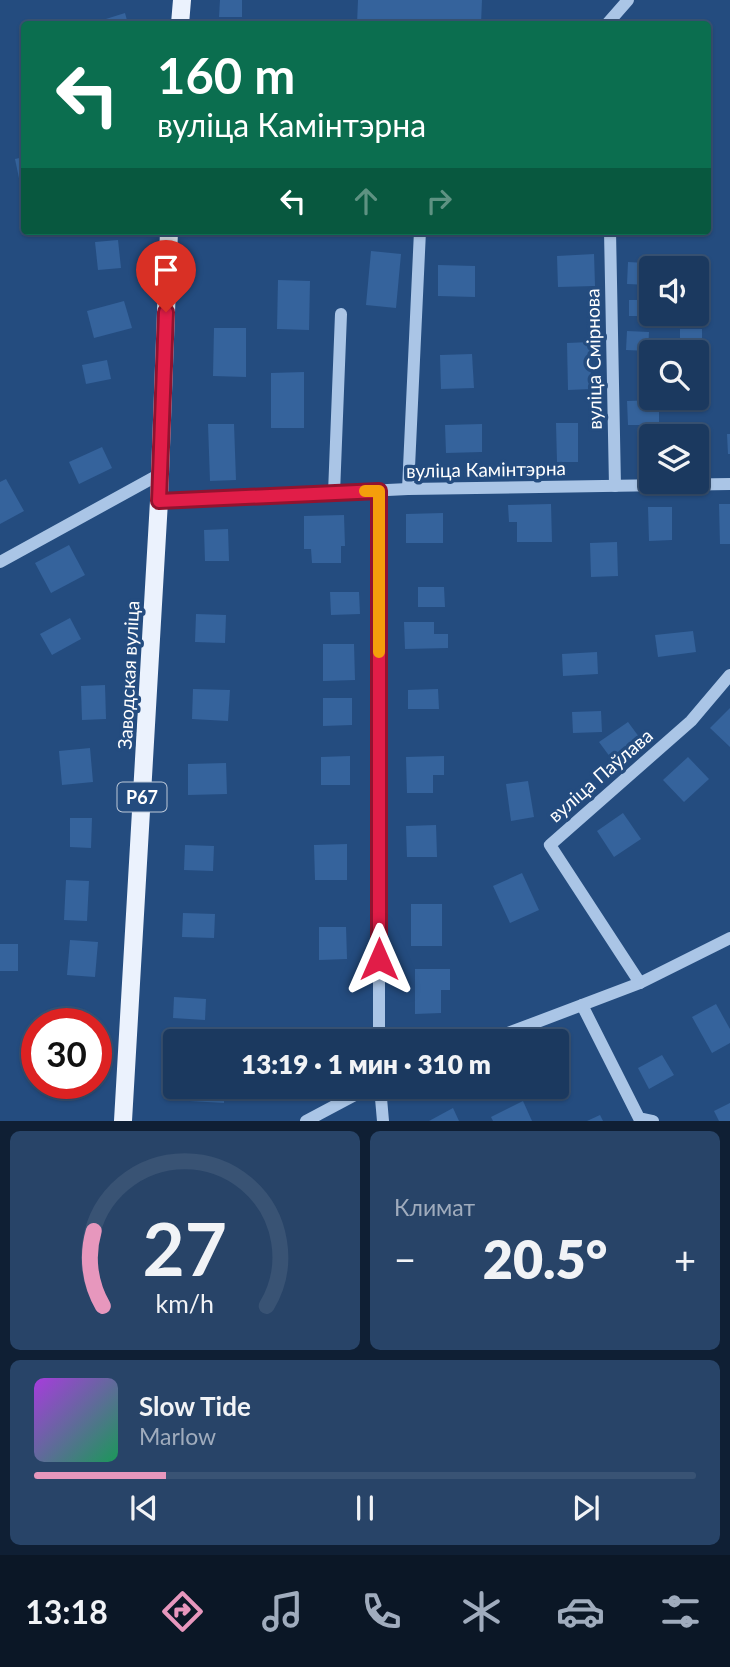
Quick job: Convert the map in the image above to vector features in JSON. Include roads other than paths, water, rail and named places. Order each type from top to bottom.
[{"type":"main road","points":[[180,21],[182,0]]},
{"type":"main road","name":"Заводская вуліца","points":[[123,1121],[159,501],[169,235]]},
{"type":"street","points":[[610,21],[628,0]]},
{"type":"street","points":[[408,489],[420,235]]},
{"type":"street","name":"вуліца Смірнова","points":[[610,235],[615,486]]},
{"type":"street","points":[[334,493],[341,314]]},
{"type":"street","points":[[0,562],[160,474]]},
{"type":"street","name":"вуліца Камінтэрна","points":[[159,501],[408,489],[730,484]]},
{"type":"street","points":[[379,491],[379,1029]]},
{"type":"street","name":"вуліца Паўлава","points":[[640,983],[550,845],[691,721],[730,675]]},
{"type":"street","points":[[519,1029],[640,983],[730,938]]},
{"type":"street","points":[[582,1005],[639,1118],[653,1121]]},
{"type":"street","points":[[306,1121],[347,1099]]},
{"type":"street","points":[[381,1099],[383,1121]]}]
